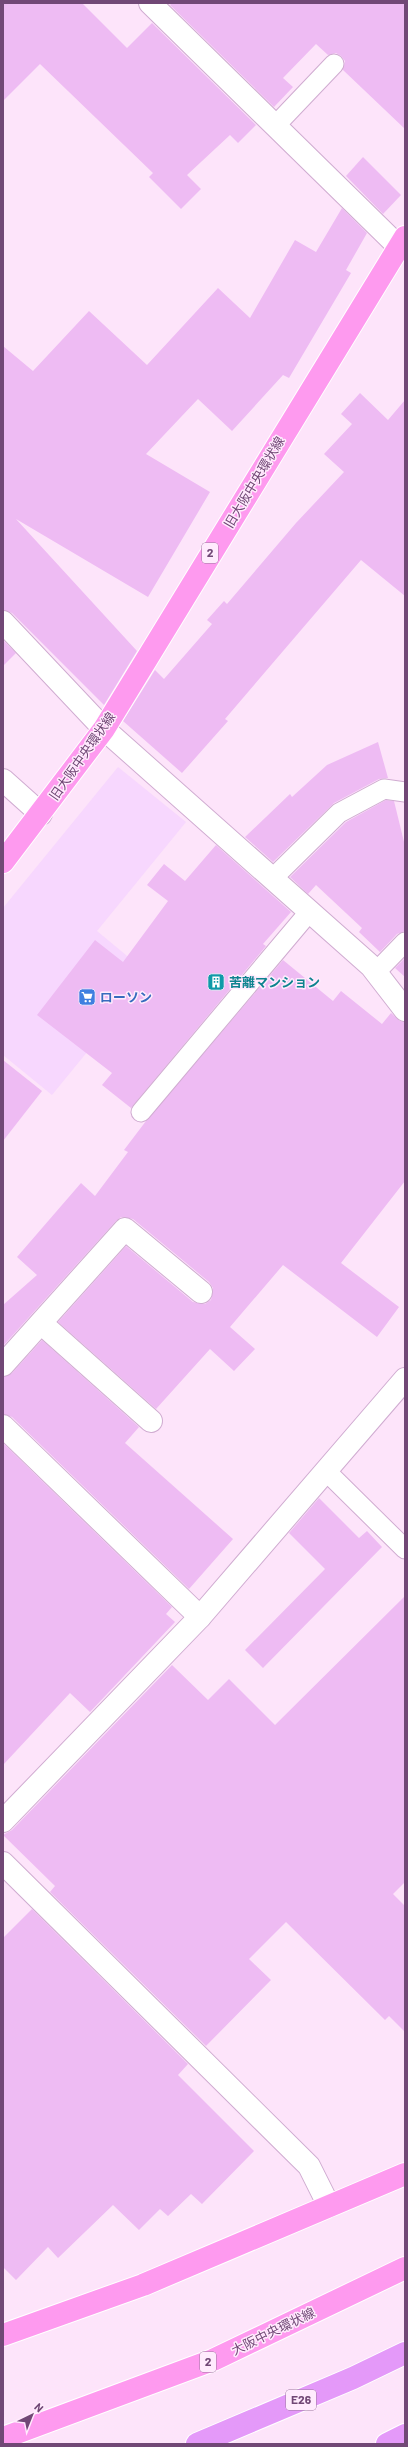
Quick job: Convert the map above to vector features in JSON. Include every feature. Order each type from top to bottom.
[{"type":"highway","name":"E26","points":[[196,2444],[353,2378],[405,2353]]},
{"type":"highway","points":[[387,2444],[405,2435]]},
{"type":"main road","name":"旧大阪中央環状線","points":[[3,862],[41,814],[104,729],[401,242]]},
{"type":"main road","points":[[3,2335],[143,2285],[405,2174]]},
{"type":"main road","name":"大阪中央環状線","points":[[3,2438],[213,2360],[405,2268]]},
{"type":"street","points":[[150,3],[275,126],[401,242]]},
{"type":"street","points":[[3,622],[104,729],[310,911],[376,972],[405,1010]]},
{"type":"street","points":[[3,780],[41,814]]},
{"type":"street","points":[[3,1365],[125,1229],[201,1292]]},
{"type":"street","points":[[41,1323],[151,1421]]},
{"type":"street","points":[[6,1811],[200,1617],[405,1379]]},
{"type":"street","points":[[3,1426],[200,1617]]},
{"type":"street","points":[[3,1863],[309,2166],[329,2206]]},
{"type":"lane","points":[[275,126],[334,64]]},
{"type":"lane","points":[[273,878],[339,813],[384,789],[405,792]]},
{"type":"lane","points":[[141,1112],[310,911]]},
{"type":"lane","points":[[376,972],[405,942]]},
{"type":"lane","points":[[326,1471],[405,1549]]},
{"type":"shaded area","points":[[118,767],[186,822],[97,931],[150,975],[52,1095],[3,1055],[3,908]]},
{"type":"building","points":[[3,3],[82,3],[127,48],[152,23],[256,125],[238,143],[230,135],[187,175],[201,189],[181,209],[149,177],[153,173],[40,64],[3,101]]},
{"type":"building","points":[[172,3],[405,3],[405,129],[343,70],[345,61],[341,56],[336,53],[328,55],[316,44],[283,78],[293,87],[274,107],[170,5]]},
{"type":"building","points":[[363,157],[401,195],[383,214],[346,176]]},
{"type":"building","points":[[342,208],[367,233],[346,270],[351,273],[289,378],[283,375],[232,431],[198,399],[146,454],[210,492],[148,597],[16,519],[137,651],[104,705],[12,613],[3,610],[3,346],[33,371],[89,311],[147,365],[218,288],[250,318],[295,240],[316,252]]},
{"type":"building","points":[[360,393],[388,420],[405,400],[405,596],[361,560],[225,719],[228,721],[182,773],[123,721],[155,670],[164,679],[212,624],[207,620],[224,601],[227,604],[296,523],[344,472],[324,454],[352,424],[341,414]]},
{"type":"building","points":[[3,640],[16,653],[3,666]]},
{"type":"building","points":[[378,742],[388,778],[379,779],[334,803],[273,862],[245,837],[290,794],[292,797],[327,765]]},
{"type":"building","points":[[386,800],[394,801],[405,846],[405,931],[397,934],[380,952],[359,932],[362,928],[316,885],[308,894],[290,877],[346,822]]},
{"type":"building","points":[[216,845],[291,912],[263,944],[266,946],[131,1108],[102,1085],[112,1073],[37,1015],[95,940],[123,962],[168,901],[147,885],[164,864],[185,881]]},
{"type":"building","points":[[405,958],[405,977],[395,968]]},
{"type":"building","points":[[283,960],[333,1001],[341,991],[382,1024],[391,1013],[400,1021],[405,1022],[405,1181],[341,1263],[399,1307],[377,1337],[283,1265],[230,1327],[255,1349],[234,1371],[210,1349],[156,1409],[58,1322],[126,1246],[193,1302],[205,1304],[211,1300],[213,1288],[209,1282],[133,1219],[121,1217],[3,1346],[3,1305],[37,1275],[17,1257],[81,1183],[95,1196],[128,1152],[124,1150],[146,1121]]},
{"type":"building","points":[[3,1060],[42,1091],[3,1141]]},
{"type":"building","points":[[42,1340],[139,1427],[125,1443],[233,1539],[189,1589],[12,1417],[3,1414],[3,1377],[12,1373]]},
{"type":"building","points":[[3,1443],[172,1607],[166,1614],[175,1622],[90,1712],[70,1693],[3,1765]]},
{"type":"building","points":[[319,1498],[359,1538],[367,1531],[382,1547],[263,1668],[245,1650],[325,1569],[289,1533]]},
{"type":"building","points":[[405,1596],[405,1882],[393,1894],[405,1906],[405,2032],[389,2016],[385,2020],[286,1922],[249,1959],[271,1980],[206,2046],[50,1892],[55,1886],[3,1835],[12,1830],[172,1665],[208,1700],[229,1679],[275,1725]]},
{"type":"building","points":[[32,1909],[188,2064],[178,2075],[254,2151],[202,2204],[191,2194],[168,2216],[160,2209],[139,2230],[113,2205],[58,2258],[48,2247],[16,2280],[3,2267],[3,1938]]},
{"type":"place","name":"苦離マンション","points":[[216,982]]},
{"type":"place","name":"ローソン","points":[[87,997]]}]
